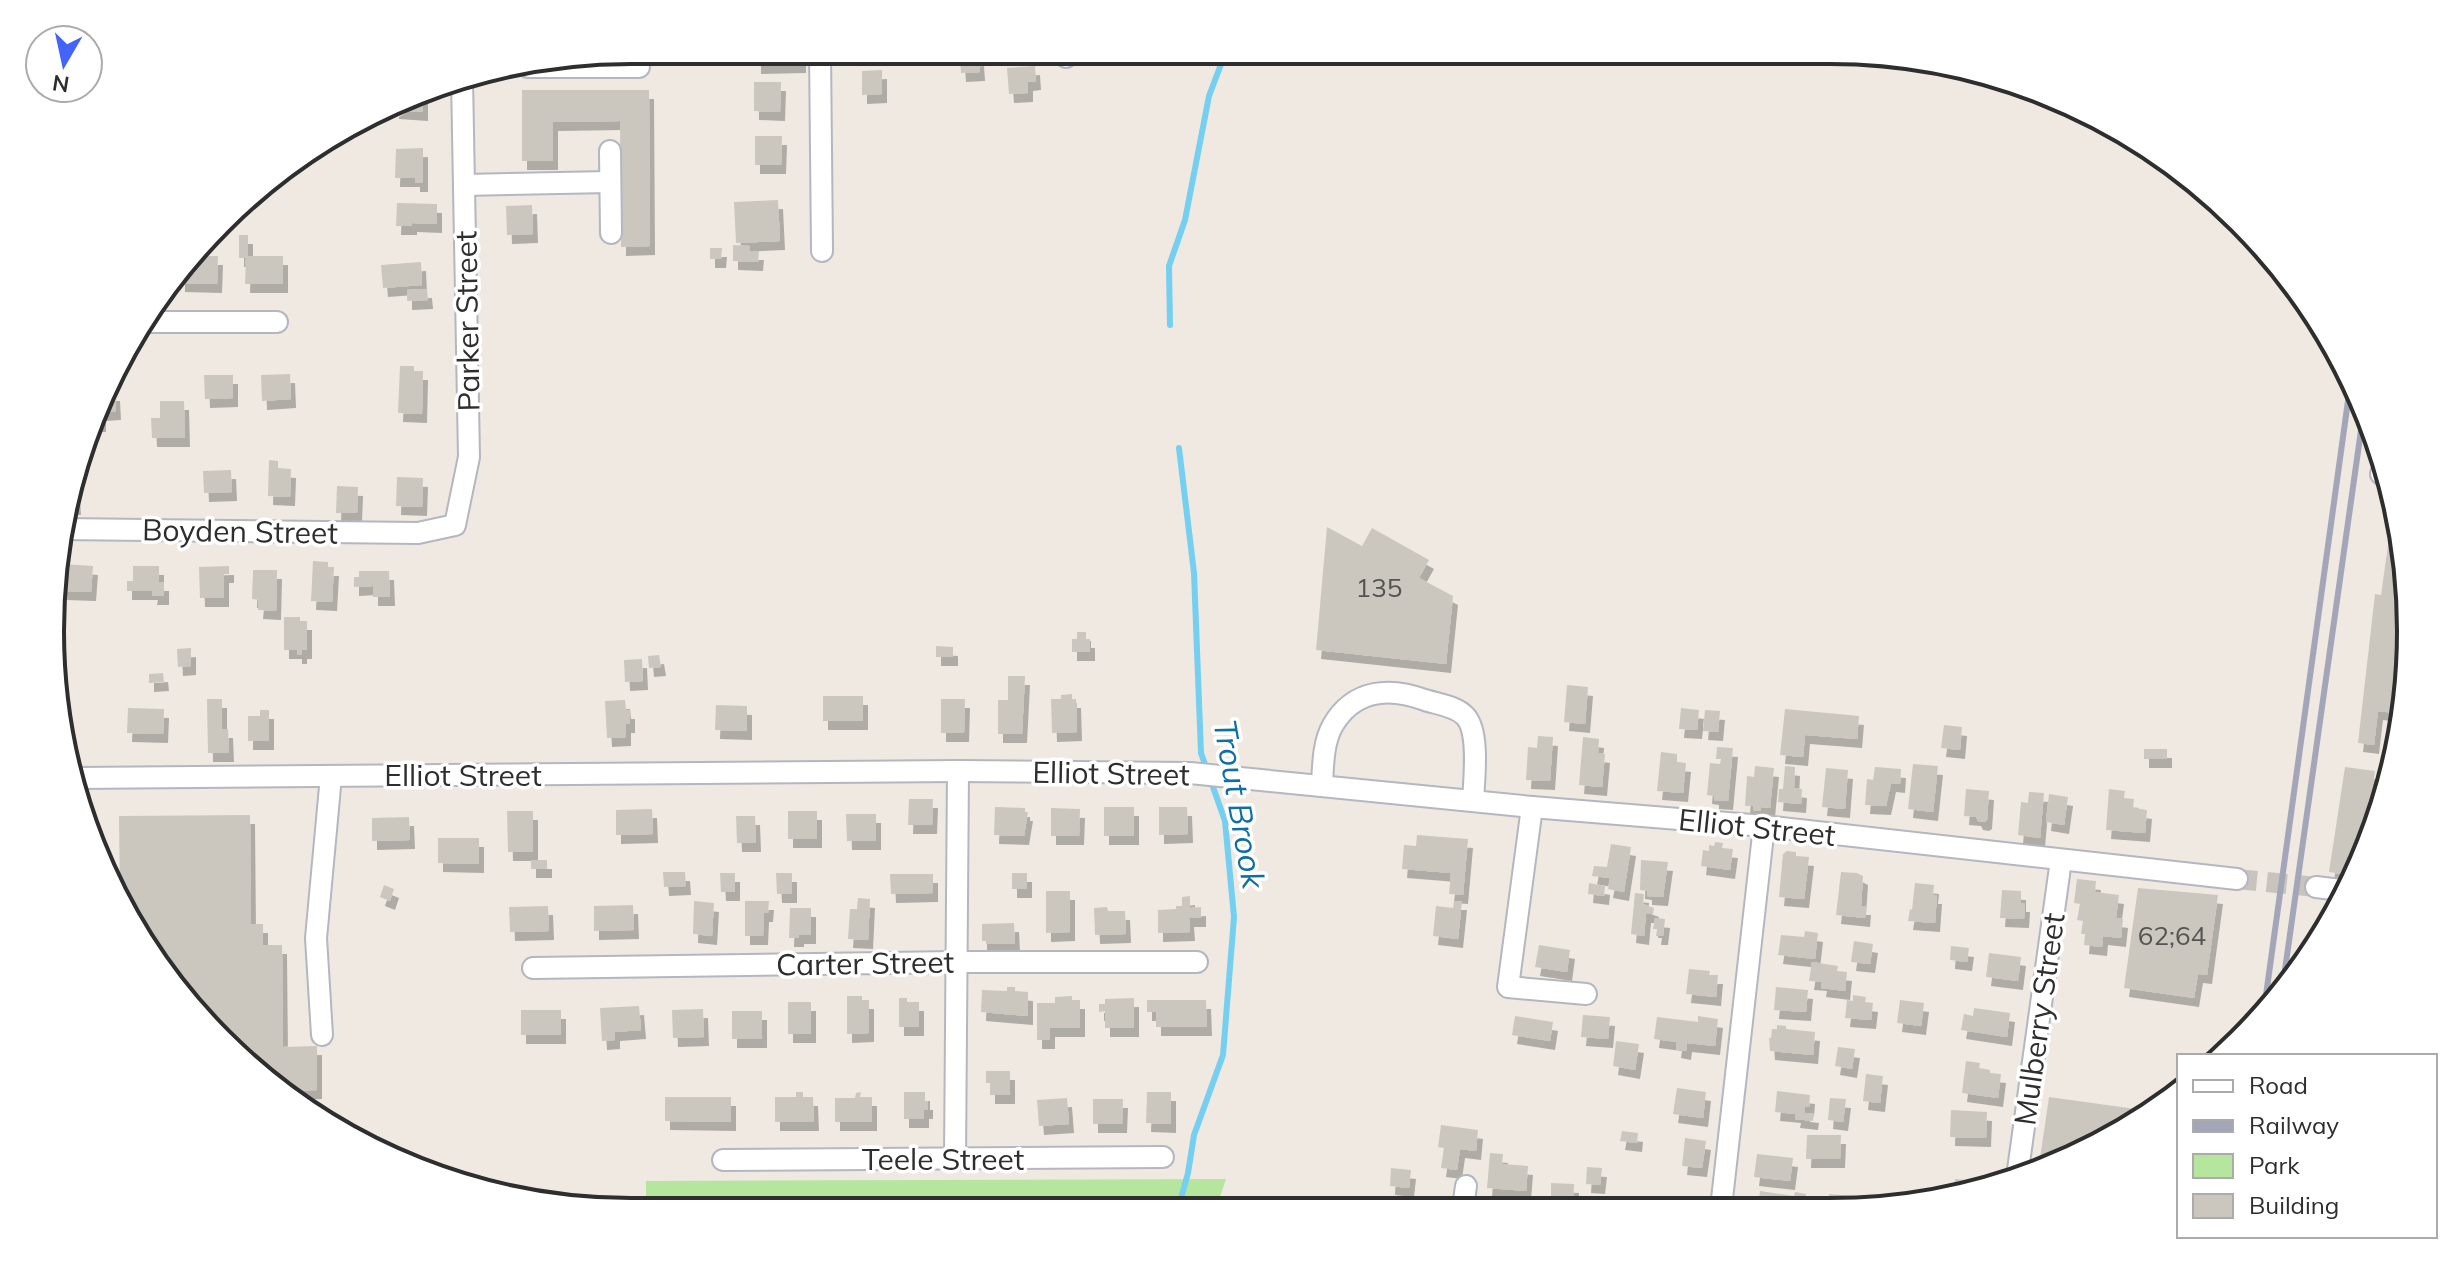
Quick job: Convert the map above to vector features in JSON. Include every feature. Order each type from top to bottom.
[{"type":"street","points":[[820,64],[822,251]]},
{"type":"street","points":[[576,67],[639,67]]},
{"type":"street","name":"Parker Street","points":[[418,533],[455,525],[469,457],[462,90]]},
{"type":"street","points":[[610,151],[611,233]]},
{"type":"street","points":[[464,185],[610,182]]},
{"type":"street","points":[[156,322],[277,322]]},
{"type":"street","name":"Boyden Street","points":[[74,529],[418,533]]},
{"type":"street","points":[[1322,785],[1326,742],[1332,726],[1345,710],[1380,691],[1399,692],[1453,708],[1466,716],[1472,730],[1475,755],[1473,801]]},
{"type":"street","points":[[955,1159],[958,771]]},
{"type":"street","name":"Elliot Street","points":[[83,778],[958,771],[1190,773],[1532,807],[1764,826],[2237,879]]},
{"type":"street","points":[[322,1035],[316,938],[331,776]]},
{"type":"street","points":[[1532,807],[1508,987],[1586,994]]},
{"type":"street","points":[[1722,1198],[1764,826]]},
{"type":"street","name":"Mulberry Street","points":[[2019,1166],[2061,860]]},
{"type":"street","points":[[2316,887],[2335,889]]},
{"type":"street","name":"Carter Street","points":[[533,968],[1197,962]]},
{"type":"street","name":"Teele Street","points":[[723,1160],[1163,1157]]},
{"type":"street","points":[[1464,1198],[1466,1186]]},
{"type":"green space","points":[[1226,1179],[1220,1198],[646,1198],[646,1181]]},
{"type":"building","points":[[960,64],[979,64],[980,72],[961,73]]},
{"type":"building","points":[[1035,66],[1036,81],[1028,82],[1028,93],[1009,94],[1007,68]]},
{"type":"building","points":[[882,70],[882,94],[862,95],[862,71]]},
{"type":"building","points":[[754,82],[781,82],[780,112],[754,111]]},
{"type":"building","points":[[522,90],[649,90],[650,246],[621,247],[620,121],[553,122],[553,161],[522,161]]},
{"type":"building","points":[[423,104],[423,112],[405,111]]},
{"type":"building","points":[[755,136],[782,136],[781,165],[755,165]]},
{"type":"building","points":[[423,148],[423,183],[415,183],[415,178],[395,178],[396,149]]},
{"type":"building","points":[[778,200],[780,241],[736,243],[734,202]]},
{"type":"building","points":[[397,203],[437,204],[437,224],[396,226]]},
{"type":"building","points":[[532,205],[533,234],[507,235],[506,206]]},
{"type":"building","points":[[239,235],[248,235],[248,256],[283,256],[283,284],[245,284],[246,258],[239,258]]},
{"type":"building","points":[[733,245],[750,246],[750,251],[759,251],[758,262],[733,261]]},
{"type":"building","points":[[710,248],[722,248],[721,259],[710,259]]},
{"type":"building","points":[[206,256],[218,256],[217,284],[183,283]]},
{"type":"building","points":[[421,262],[422,285],[383,288],[381,265]]},
{"type":"building","points":[[427,289],[428,300],[407,301],[407,290]]},
{"type":"building","points":[[400,366],[414,366],[414,371],[423,371],[422,414],[398,413]]},
{"type":"building","points":[[290,374],[291,399],[262,401],[261,375]]},
{"type":"building","points":[[204,375],[233,375],[233,398],[205,399]]},
{"type":"building","points":[[115,395],[116,411],[108,412]]},
{"type":"building","points":[[160,401],[184,401],[185,438],[152,438],[151,418],[160,418]]},
{"type":"building","points":[[269,460],[278,461],[278,468],[291,469],[290,497],[268,496]]},
{"type":"building","points":[[231,470],[232,492],[204,493],[203,471]]},
{"type":"building","points":[[397,477],[423,478],[422,507],[396,506]]},
{"type":"building","points":[[337,486],[358,487],[357,513],[336,513]]},
{"type":"building","points":[[1327,527],[1362,546],[1372,528],[1429,560],[1419,578],[1453,596],[1446,664],[1316,650]]},
{"type":"building","points":[[2389,538],[2396,594],[2396,668],[2391,713],[2378,711],[2374,745],[2358,743],[2375,594],[2381,595]]},
{"type":"building","points":[[313,561],[328,562],[328,567],[334,567],[332,602],[311,601]]},
{"type":"building","points":[[68,564],[93,566],[91,592],[65,591]]},
{"type":"building","points":[[133,566],[159,566],[159,582],[164,582],[164,596],[152,596],[153,591],[127,591],[127,581],[133,581]]},
{"type":"building","points":[[229,566],[229,574],[224,574],[224,598],[200,598],[199,567]]},
{"type":"building","points":[[253,570],[277,570],[276,611],[258,610],[259,600],[252,599]]},
{"type":"building","points":[[359,571],[389,571],[390,597],[373,597],[373,586],[354,587],[354,577],[359,577]]},
{"type":"building","points":[[284,617],[300,617],[300,621],[307,621],[307,650],[302,650],[302,655],[297,655],[297,650],[284,650]]},
{"type":"building","points":[[1077,632],[1086,632],[1086,639],[1090,639],[1090,652],[1072,652],[1072,639],[1077,639]]},
{"type":"building","points":[[936,646],[953,647],[953,657],[936,657]]},
{"type":"building","points":[[191,648],[191,666],[178,667],[177,649]]},
{"type":"building","points":[[659,655],[661,667],[649,668],[648,656]]},
{"type":"building","points":[[642,659],[643,681],[625,682],[624,660]]},
{"type":"building","points":[[163,673],[164,682],[149,683],[149,674]]},
{"type":"building","points":[[1008,676],[1025,676],[1022,734],[998,734],[998,700],[1008,700]]},
{"type":"building","points":[[1567,685],[1588,687],[1585,724],[1564,722]]},
{"type":"building","points":[[1072,694],[1072,699],[1076,699],[1077,732],[1052,733],[1051,699]]},
{"type":"building","points":[[823,696],[863,696],[863,721],[823,721]]},
{"type":"building","points":[[207,699],[222,699],[222,729],[228,729],[229,753],[208,753]]},
{"type":"building","points":[[941,699],[965,699],[964,733],[941,733]]},
{"type":"building","points":[[625,700],[626,710],[630,710],[626,737],[607,738],[605,701]]},
{"type":"building","points":[[716,705],[747,706],[747,731],[715,730]]},
{"type":"building","points":[[128,708],[164,709],[163,734],[127,733]]},
{"type":"building","points":[[1681,708],[1699,710],[1697,730],[1679,729]]},
{"type":"building","points":[[1785,709],[1859,716],[1857,739],[1805,735],[1803,757],[1780,755]]},
{"type":"building","points":[[260,710],[269,710],[269,741],[248,741],[248,716],[260,716]]},
{"type":"building","points":[[1705,710],[1720,711],[1718,732],[1703,731]]},
{"type":"building","points":[[1944,725],[1962,727],[1960,750],[1941,748]]},
{"type":"building","points":[[1538,736],[1553,737],[1550,781],[1526,780],[1528,747],[1537,748]]},
{"type":"building","points":[[1583,737],[1599,739],[1598,753],[1605,754],[1602,787],[1579,785]]},
{"type":"building","points":[[1717,747],[1733,748],[1728,801],[1714,800],[1714,796],[1707,795],[1710,763],[1720,764],[1721,759],[1716,759]]},
{"type":"building","points":[[2144,749],[2167,749],[2167,759],[2144,759]]},
{"type":"building","points":[[1661,752],[1677,754],[1677,762],[1686,763],[1683,793],[1657,791]]},
{"type":"building","points":[[1913,764],[1938,766],[1933,812],[1908,809]]},
{"type":"building","points":[[1755,766],[1774,768],[1770,808],[1761,807],[1761,811],[1745,806],[1747,776],[1754,777]]},
{"type":"building","points":[[1785,766],[1795,767],[1794,788],[1802,789],[1801,804],[1778,802],[1779,789],[1783,789]]},
{"type":"building","points":[[1875,767],[1901,769],[1900,784],[1891,783],[1886,806],[1865,805],[1867,779],[1873,780]]},
{"type":"building","points":[[2345,767],[2375,771],[2367,813],[2343,874],[2329,872]]},
{"type":"building","points":[[1826,768],[1848,770],[1845,809],[1822,807]]},
{"type":"building","points":[[1966,789],[1989,791],[1987,820],[1984,822],[1976,817],[1964,816]]},
{"type":"building","points":[[2109,789],[2125,791],[2124,798],[2134,799],[2133,808],[2147,810],[2145,833],[2106,830]]},
{"type":"building","points":[[2029,792],[2044,793],[2040,838],[2018,835],[2021,802],[2028,803]]},
{"type":"building","points":[[2049,794],[2068,797],[2064,825],[2046,822]]},
{"type":"building","points":[[909,799],[933,799],[932,825],[908,825]]},
{"type":"building","points":[[995,807],[1025,808],[1028,812],[1024,836],[994,835]]},
{"type":"building","points":[[1104,807],[1134,807],[1134,836],[1104,836]]},
{"type":"building","points":[[1159,807],[1187,807],[1188,834],[1159,835]]},
{"type":"building","points":[[1051,808],[1080,809],[1079,836],[1051,836]]},
{"type":"building","points":[[652,809],[653,834],[616,835],[616,810]]},
{"type":"building","points":[[507,811],[533,811],[533,852],[508,852]]},
{"type":"building","points":[[788,811],[817,811],[817,839],[788,839]]},
{"type":"building","points":[[846,814],[876,814],[876,841],[847,841]]},
{"type":"building","points":[[250,815],[251,924],[263,924],[263,945],[282,945],[283,1047],[317,1046],[317,1090],[300,1091],[257,1057],[230,1032],[181,976],[120,877],[119,816]]},
{"type":"building","points":[[736,816],[755,816],[756,843],[737,843]]},
{"type":"building","points":[[409,817],[410,840],[372,841],[372,818]]},
{"type":"building","points":[[1417,835],[1468,839],[1463,895],[1449,894],[1451,873],[1402,869],[1404,845],[1416,846]]},
{"type":"building","points":[[438,838],[479,838],[479,864],[438,863]]},
{"type":"building","points":[[1715,842],[1723,843],[1722,848],[1733,849],[1730,870],[1701,866],[1703,850],[1709,851],[1709,845],[1714,846]]},
{"type":"building","points":[[1611,844],[1631,847],[1624,892],[1608,889],[1610,878],[1592,876],[1594,866],[1607,867]]},
{"type":"building","points":[[1796,852],[1796,856],[1809,857],[1804,899],[1779,897],[1783,854]]},
{"type":"building","points":[[531,860],[547,860],[547,869],[531,869]]},
{"type":"building","points":[[1641,860],[1668,862],[1663,897],[1647,896],[1647,891],[1640,890]]},
{"type":"building","points":[[663,872],[685,872],[686,886],[664,887]]},
{"type":"building","points":[[1841,872],[1863,876],[1861,906],[1866,906],[1865,918],[1836,915]]},
{"type":"building","points":[[720,873],[735,873],[735,892],[721,892]]},
{"type":"building","points":[[776,873],[792,873],[792,894],[777,894]]},
{"type":"building","points":[[1012,873],[1027,873],[1027,889],[1012,889]]},
{"type":"building","points":[[890,874],[933,874],[933,893],[891,894]]},
{"type":"building","points":[[2077,879],[2096,881],[2095,892],[2119,895],[2116,918],[2123,919],[2121,938],[2103,936],[2102,947],[2084,945],[2085,934],[2081,934],[2083,921],[2077,920],[2080,904],[2074,903]]},
{"type":"building","points":[[1589,883],[1605,886],[1604,896],[1588,894]]},
{"type":"building","points":[[1915,883],[1934,885],[1933,895],[1937,895],[1935,923],[1908,921]]},
{"type":"building","points":[[384,885],[394,889],[390,901],[380,897]]},
{"type":"building","points":[[2138,888],[2218,895],[2207,975],[2198,974],[2194,998],[2124,988]]},
{"type":"building","points":[[2002,890],[2021,891],[2021,903],[2025,903],[2024,919],[2000,918]]},
{"type":"building","points":[[1046,891],[1070,891],[1070,932],[1046,933]]},
{"type":"building","points":[[1635,893],[1644,894],[1643,904],[1654,908],[1653,914],[1646,914],[1644,936],[1631,934]]},
{"type":"building","points":[[1190,896],[1190,908],[1201,907],[1201,918],[1189,918],[1190,932],[1158,933],[1158,910],[1176,909],[1176,906],[1182,906],[1182,897]]},
{"type":"building","points":[[858,898],[870,899],[868,940],[848,939],[850,909],[857,909]]},
{"type":"building","points":[[694,901],[714,903],[712,936],[693,934]]},
{"type":"building","points":[[745,901],[769,901],[768,913],[764,913],[763,936],[745,936]]},
{"type":"building","points":[[1454,901],[1462,901],[1458,939],[1433,936],[1436,906],[1453,908]]},
{"type":"building","points":[[633,905],[634,930],[594,931],[594,906]]},
{"type":"building","points":[[548,906],[549,931],[510,932],[509,907]]},
{"type":"building","points":[[1107,907],[1108,911],[1125,911],[1126,934],[1095,935],[1094,908]]},
{"type":"building","points":[[790,908],[811,908],[811,935],[789,938]]},
{"type":"building","points":[[1655,918],[1665,919],[1663,936],[1656,936],[1657,929],[1653,929]]},
{"type":"building","points":[[1014,923],[1015,944],[986,944],[982,941],[982,924]]},
{"type":"building","points":[[1805,931],[1818,933],[1815,959],[1778,955],[1781,935],[1804,937]]},
{"type":"building","points":[[1854,941],[1873,944],[1870,964],[1851,962]]},
{"type":"building","points":[[1539,945],[1570,950],[1567,972],[1535,967]]},
{"type":"building","points":[[1951,946],[1969,948],[1967,962],[1950,960]]},
{"type":"building","points":[[1989,953],[2021,957],[2018,981],[1986,977]]},
{"type":"building","points":[[1812,962],[1838,966],[1837,971],[1847,972],[1845,991],[1821,988],[1822,982],[1809,981]]},
{"type":"building","points":[[1689,969],[1718,975],[1716,997],[1686,994]]},
{"type":"building","points":[[1007,987],[1028,992],[1028,1016],[981,1012],[982,990],[1007,991]]},
{"type":"building","points":[[1776,987],[1808,990],[1806,1012],[1774,1010]]},
{"type":"building","points":[[1853,995],[1866,997],[1865,1002],[1873,1003],[1871,1020],[1845,1018],[1847,1000],[1853,1001]]},
{"type":"building","points":[[847,996],[862,996],[862,1000],[869,1000],[869,1033],[847,1034]]},
{"type":"building","points":[[1072,996],[1072,1000],[1080,1000],[1080,1028],[1050,1028],[1050,1040],[1037,1040],[1037,1003],[1055,1003],[1055,997]]},
{"type":"building","points":[[899,998],[919,1002],[919,1027],[899,1027]]},
{"type":"building","points":[[1134,998],[1134,1028],[1105,1028],[1105,1011],[1099,1012],[1099,1004],[1105,1004],[1105,999]]},
{"type":"building","points":[[1147,1000],[1206,1000],[1207,1027],[1156,1027],[1156,1012],[1147,1012]]},
{"type":"building","points":[[1900,1000],[1924,1003],[1921,1026],[1897,1023]]},
{"type":"building","points":[[788,1002],[811,1002],[811,1034],[788,1034]]},
{"type":"building","points":[[639,1006],[641,1030],[615,1032],[615,1040],[602,1041],[600,1008]]},
{"type":"building","points":[[1974,1008],[2010,1013],[2007,1037],[1961,1030],[1964,1014],[1973,1016]]},
{"type":"building","points":[[703,1009],[704,1037],[673,1038],[672,1010]]},
{"type":"building","points":[[521,1010],[561,1010],[561,1035],[521,1035]]},
{"type":"building","points":[[732,1011],[762,1011],[762,1039],[732,1039]]},
{"type":"building","points":[[1583,1015],[1610,1017],[1608,1039],[1581,1037]]},
{"type":"building","points":[[1515,1016],[1553,1022],[1550,1041],[1512,1035]]},
{"type":"building","points":[[1698,1016],[1718,1019],[1715,1046],[1687,1043],[1686,1051],[1676,1049],[1677,1042],[1654,1039],[1657,1017],[1698,1022]]},
{"type":"building","points":[[1777,1025],[1815,1032],[1813,1055],[1770,1051],[1769,1038]]},
{"type":"building","points":[[1616,1041],[1639,1044],[1635,1070],[1613,1066]]},
{"type":"building","points":[[1838,1047],[1855,1049],[1852,1069],[1835,1066]]},
{"type":"building","points":[[1966,1061],[1980,1063],[1979,1068],[2001,1074],[1998,1098],[1962,1093]]},
{"type":"building","points":[[986,1071],[1010,1071],[1010,1095],[990,1095]]},
{"type":"building","points":[[1866,1074],[1883,1076],[1880,1103],[1863,1101]]},
{"type":"building","points":[[1677,1088],[1706,1092],[1703,1118],[1673,1114]]},
{"type":"building","points":[[1777,1091],[1810,1095],[1805,1113],[1814,1114],[1813,1121],[1795,1119],[1796,1114],[1775,1112]]},
{"type":"building","points":[[796,1092],[803,1092],[803,1097],[813,1097],[814,1122],[775,1122],[775,1097],[796,1097]]},
{"type":"building","points":[[861,1092],[860,1097],[872,1097],[872,1122],[835,1122],[835,1098],[855,1098],[856,1093]]},
{"type":"building","points":[[904,1092],[925,1092],[928,1110],[924,1110],[924,1119],[904,1119]]},
{"type":"building","points":[[1147,1092],[1171,1092],[1171,1124],[1146,1123]]},
{"type":"building","points":[[665,1097],[731,1097],[731,1122],[665,1121]]},
{"type":"building","points":[[2049,1097],[2134,1109],[2081,1140],[2040,1158]]},
{"type":"building","points":[[1067,1098],[1069,1124],[1039,1126],[1037,1100]]},
{"type":"building","points":[[1830,1098],[1846,1099],[1843,1122],[1828,1120]]},
{"type":"building","points":[[1093,1099],[1123,1099],[1122,1124],[1093,1124]]},
{"type":"building","points":[[1951,1110],[1987,1112],[1986,1138],[1950,1137]]},
{"type":"building","points":[[1441,1125],[1478,1130],[1476,1151],[1460,1149],[1457,1170],[1441,1168],[1444,1148],[1438,1147]]},
{"type":"building","points":[[1622,1131],[1638,1133],[1637,1143],[1620,1141]]},
{"type":"building","points":[[1807,1135],[1841,1135],[1840,1159],[1806,1159]]},
{"type":"building","points":[[1685,1138],[1706,1141],[1702,1168],[1682,1166]]},
{"type":"building","points":[[1490,1153],[1503,1154],[1502,1164],[1528,1166],[1526,1191],[1487,1188]]},
{"type":"building","points":[[1757,1154],[1793,1158],[1790,1181],[1754,1177]]},
{"type":"building","points":[[1587,1167],[1602,1168],[1600,1185],[1586,1184]]},
{"type":"building","points":[[1391,1168],[1411,1170],[1409,1188],[1390,1186]]},
{"type":"building","points":[[1955,1179],[1971,1180],[1954,1184]]},
{"type":"building","points":[[1551,1183],[1574,1184],[1573,1198],[1551,1198]]},
{"type":"building","points":[[1760,1191],[1794,1196],[1795,1192],[1806,1194],[1805,1198],[1759,1198]]},
{"type":"building","points":[[1829,1194],[1852,1196],[1852,1197],[1829,1198]]},
{"type":"waterway","name":"Trout Brook","points":[[1170,325],[1169,266],[1185,220],[1209,96],[1221,64]]},
{"type":"waterway","name":"Trout Brook","points":[[1179,448],[1194,573],[1201,753],[1225,821],[1234,917],[1223,1055],[1194,1135],[1181,1198]]},
{"type":"tunnel","points":[[2237,879],[2316,887]]},
{"type":"railway","points":[[2266,992],[2348,400]]},
{"type":"railway","points":[[2285,969],[2361,432]]}]
